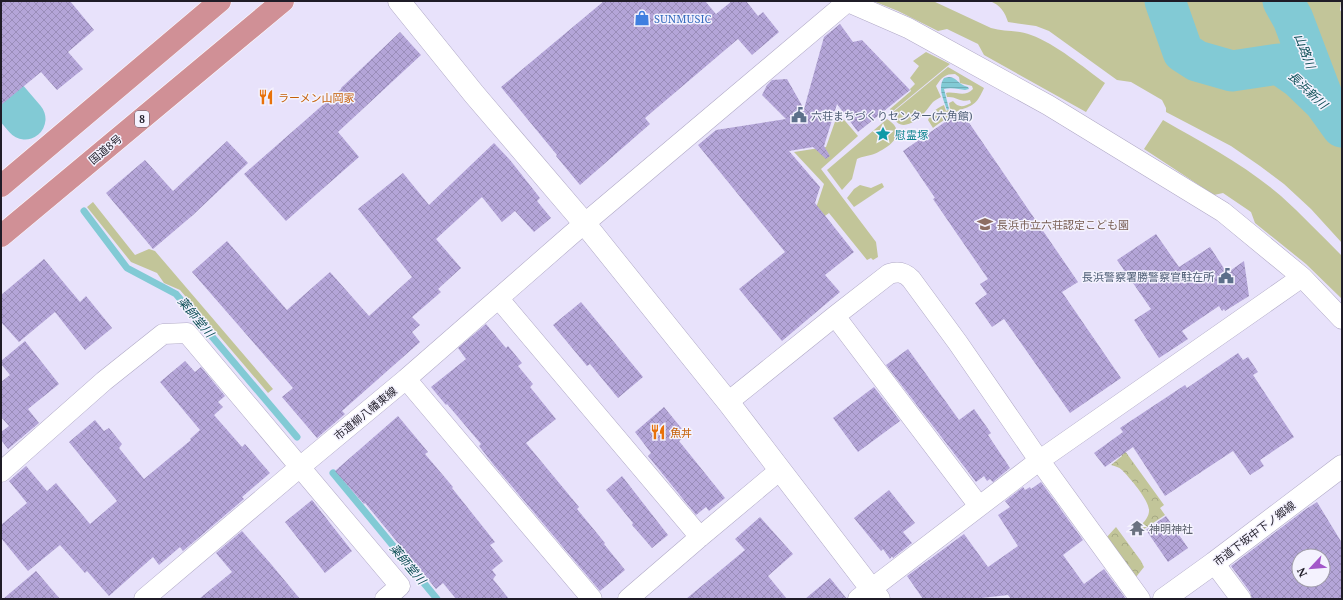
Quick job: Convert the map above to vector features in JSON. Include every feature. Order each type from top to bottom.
[{"type":"highway","points":[[1,186],[220,1]]},
{"type":"highway","name":"国道8号","points":[[1,236],[283,1]]},
{"type":"street","points":[[399,1],[474,94],[585,224],[728,402],[780,470],[869,596],[979,506],[1040,460],[1302,277]]},
{"type":"street","points":[[847,1],[908,28],[1048,105],[1223,212],[1302,277],[1342,319]]},
{"type":"street","name":"市道柳八幡東線","points":[[144,599],[300,466],[406,379],[847,1]]},
{"type":"street","points":[[728,402],[889,274],[898,272],[903,273],[908,276],[958,343],[1140,599]]},
{"type":"street","points":[[499,299],[700,537]]},
{"type":"street","points":[[835,316],[979,506]]},
{"type":"street","points":[[1,472],[104,381],[163,334],[187,333],[406,592],[385,599]]},
{"type":"street","points":[[406,379],[592,599]]},
{"type":"street","name":"市道下坂中下ノ郷線","points":[[1164,599],[1342,466]]},
{"type":"street","points":[[628,599],[780,470]]},
{"type":"street","points":[[1214,563],[1241,599]]},
{"type":"green space","points":[[873,1],[933,1],[991,28],[1022,32],[1031,35],[1060,50],[1105,83],[1086,112],[984,55],[978,44],[947,29],[938,31],[898,11]]},
{"type":"green space","points":[[990,1],[1159,1],[1166,19],[1176,58],[1183,68],[1189,73],[1199,66],[1208,71],[1237,79],[1276,68],[1283,71],[1311,94],[1322,115],[1335,128],[1342,139],[1342,243],[1311,209],[1284,184],[1231,146],[1166,112],[1166,108],[1162,100],[1131,82],[1117,80],[1049,31],[1036,26],[1008,22],[1002,9]]},
{"type":"green space","points":[[1173,1],[1276,1],[1297,38],[1296,49],[1302,54],[1315,83],[1311,86],[1299,72],[1278,60],[1240,68],[1225,67],[1206,59],[1188,45],[1182,34],[1176,5]]},
{"type":"green space","points":[[1291,1],[1341,1],[1342,114],[1332,102],[1304,23]]},
{"type":"green space","points":[[926,52],[950,64],[892,112],[890,109],[911,91],[910,89],[915,84],[910,78],[919,66],[913,61]]},
{"type":"green space","points":[[948,67],[984,88],[977,100],[969,107],[957,111],[933,128],[928,120],[932,113],[938,108],[944,105],[946,111],[950,109],[949,103],[953,101],[957,105],[961,106],[971,103],[970,100],[964,101],[953,97],[947,97],[946,93],[963,94],[970,92],[973,89],[972,86],[960,83],[959,77],[955,74],[946,75],[936,86],[941,97],[934,101],[921,116],[912,123],[902,125],[898,123],[892,113]]},
{"type":"green space","points":[[840,115],[858,136],[821,169],[876,242],[878,257],[873,260],[871,258],[867,260],[829,213],[819,220],[814,214],[824,184],[794,152],[826,147],[837,116]]},
{"type":"green space","points":[[887,119],[896,129],[897,134],[895,139],[886,148],[874,154],[857,159],[852,179],[842,190],[827,170]]},
{"type":"green space","points":[[1163,120],[1224,155],[1253,174],[1281,196],[1342,256],[1342,299],[1306,264],[1255,223],[1251,212],[1223,193],[1214,195],[1144,149]]},
{"type":"green space","points":[[882,183],[884,187],[854,207],[847,198],[854,189],[860,185],[871,188]]},
{"type":"green space","points":[[93,202],[135,255],[149,249],[155,251],[273,389],[268,393],[180,290],[164,283],[157,273],[131,262],[87,207]]},
{"type":"green space","points":[[1117,440],[1164,505],[1160,508],[1165,515],[1144,529],[1142,524],[1148,517],[1149,511],[1146,501],[1122,470],[1111,465],[1122,456],[1113,444]]},
{"type":"green space","points":[[1116,527],[1144,567],[1136,577],[1106,538]]},
{"type":"shaded area","points":[[949,77],[968,87],[969,89],[944,89],[949,109],[947,110],[941,86],[944,78]]},
{"type":"building","points":[[1,1],[70,1],[94,30],[68,52],[83,69],[57,90],[41,72],[1,105]]},
{"type":"building","points":[[604,1],[705,1],[716,14],[732,1],[746,1],[758,16],[763,12],[779,32],[752,55],[738,39],[645,118],[650,124],[580,185],[501,87]]},
{"type":"building","points":[[840,24],[853,42],[862,40],[910,90],[858,132],[837,104],[824,146],[830,156],[826,159],[813,147],[789,151],[820,187],[815,203],[854,252],[825,275],[840,292],[782,341],[739,289],[785,252],[698,145],[716,130],[786,119],[762,95],[767,85],[772,80],[787,79],[804,109],[824,37]]},
{"type":"building","points":[[400,32],[421,55],[338,132],[359,157],[286,221],[244,174],[341,89]]},
{"type":"building","points":[[961,111],[1078,282],[1062,292],[1121,378],[1070,413],[1004,319],[992,327],[975,303],[987,294],[980,284],[988,279],[933,199],[935,198],[903,151]]},
{"type":"building","points":[[227,141],[248,163],[193,215],[153,249],[106,193],[145,160],[173,191]]},
{"type":"building","points":[[494,143],[510,160],[540,198],[537,201],[551,218],[534,232],[515,211],[502,222],[482,197],[436,239],[461,268],[438,289],[441,292],[412,317],[420,325],[412,332],[420,342],[342,411],[345,414],[317,438],[282,397],[293,388],[192,272],[227,241],[287,310],[330,272],[369,316],[412,277],[358,209],[403,173],[429,205]]},
{"type":"building","points":[[1156,234],[1179,267],[1210,247],[1227,273],[1244,261],[1249,296],[1225,311],[1224,309],[1222,311],[1219,306],[1182,331],[1188,339],[1159,358],[1134,320],[1151,309],[1117,260]]},
{"type":"building","points":[[44,259],[80,302],[86,296],[112,328],[85,350],[55,312],[19,342],[1,322],[1,295]]},
{"type":"building","points":[[581,302],[643,377],[618,398],[590,364],[587,366],[553,325]]},
{"type":"building","points":[[486,324],[506,348],[508,346],[522,363],[518,366],[533,384],[530,387],[556,419],[526,443],[579,507],[577,509],[625,570],[600,591],[493,464],[479,446],[481,444],[431,387],[466,359],[458,348]]},
{"type":"building","points":[[25,341],[59,384],[28,409],[39,423],[8,449],[1,440],[1,432],[9,426],[1,417],[1,382],[10,375],[1,364],[1,361]]},
{"type":"building","points":[[908,349],[959,420],[974,409],[991,433],[988,435],[1010,468],[993,482],[990,479],[987,481],[984,476],[976,482],[886,365]]},
{"type":"building","points":[[1238,353],[1243,360],[1248,357],[1258,372],[1253,375],[1294,437],[1260,460],[1264,466],[1250,475],[1233,451],[1165,496],[1133,447],[1105,467],[1094,453],[1123,432],[1120,428],[1185,385],[1187,388]]},
{"type":"building","points":[[185,361],[195,372],[201,367],[225,396],[218,402],[223,407],[214,415],[242,447],[245,444],[270,473],[242,497],[244,499],[183,551],[180,547],[159,565],[153,557],[109,596],[87,571],[85,573],[60,545],[28,571],[1,538],[1,525],[27,503],[9,481],[26,466],[47,491],[56,483],[90,524],[117,501],[69,442],[95,420],[104,431],[109,428],[122,444],[119,448],[144,479],[191,440],[190,439],[200,430],[160,382]]},
{"type":"building","points":[[874,387],[900,421],[858,452],[833,418]]},
{"type":"building","points":[[664,407],[687,435],[679,441],[725,498],[709,511],[706,507],[696,515],[648,456],[651,453],[635,432]]},
{"type":"building","points":[[398,416],[428,452],[425,454],[453,487],[452,488],[495,542],[490,545],[503,561],[492,570],[496,575],[493,579],[509,599],[456,599],[443,583],[436,589],[365,503],[364,504],[335,471]]},
{"type":"building","points":[[622,476],[668,535],[652,548],[632,525],[633,523],[606,490]]},
{"type":"building","points":[[1041,482],[1083,540],[1063,555],[1084,584],[1104,569],[1126,599],[1011,599],[1008,595],[973,599],[923,599],[907,576],[964,534],[988,567],[1018,546],[998,515],[1010,507],[1005,501],[1023,487],[1025,490],[1030,487],[1031,489]]},
{"type":"building","points":[[889,490],[915,523],[903,532],[912,543],[893,558],[892,556],[890,559],[883,549],[881,551],[854,518]]},
{"type":"building","points":[[312,500],[352,551],[325,573],[285,522]]},
{"type":"building","points":[[1317,502],[1342,543],[1342,599],[1252,599],[1250,592],[1231,566]]},
{"type":"building","points":[[1166,516],[1188,548],[1168,562],[1146,530]]},
{"type":"building","points":[[760,517],[793,554],[768,576],[787,599],[686,599],[745,550],[735,539]]},
{"type":"building","points":[[242,531],[300,599],[199,599],[232,572],[216,553]]},
{"type":"building","points":[[36,571],[60,599],[3,599]]},
{"type":"building","points":[[830,578],[847,599],[805,599]]},
{"type":"waterway","name":"長浜新川","points":[[1165,1],[1183,52],[1197,61],[1232,71],[1279,64],[1299,78],[1324,102],[1342,127]]},
{"type":"waterway","name":"山路川","points":[[1283,1],[1293,19],[1323,98]]},
{"type":"waterway","name":"薬師堂川","points":[[1,91],[25,119]]},
{"type":"waterway","name":"薬師堂川","points":[[84,211],[127,268],[176,294],[297,437]]},
{"type":"waterway","name":"薬師堂川","points":[[333,473],[437,599]]},
{"type":"place","name":"SUNMUSIC","points":[[642,18]]},
{"type":"place","name":"ラーメン山岡家","points":[[266,97]]},
{"type":"place","name":"六荘まちづくりセンター(六角館)","points":[[799,115]]},
{"type":"place","name":"慰霊塚","points":[[883,134]]},
{"type":"place","name":"長浜市立六荘認定こども園","points":[[985,224]]},
{"type":"place","name":"長浜警察署勝警察官駐在所","points":[[1226,276]]},
{"type":"place","name":"魚丼","points":[[658,432]]},
{"type":"place","name":"神明神社","points":[[1137,528]]}]
